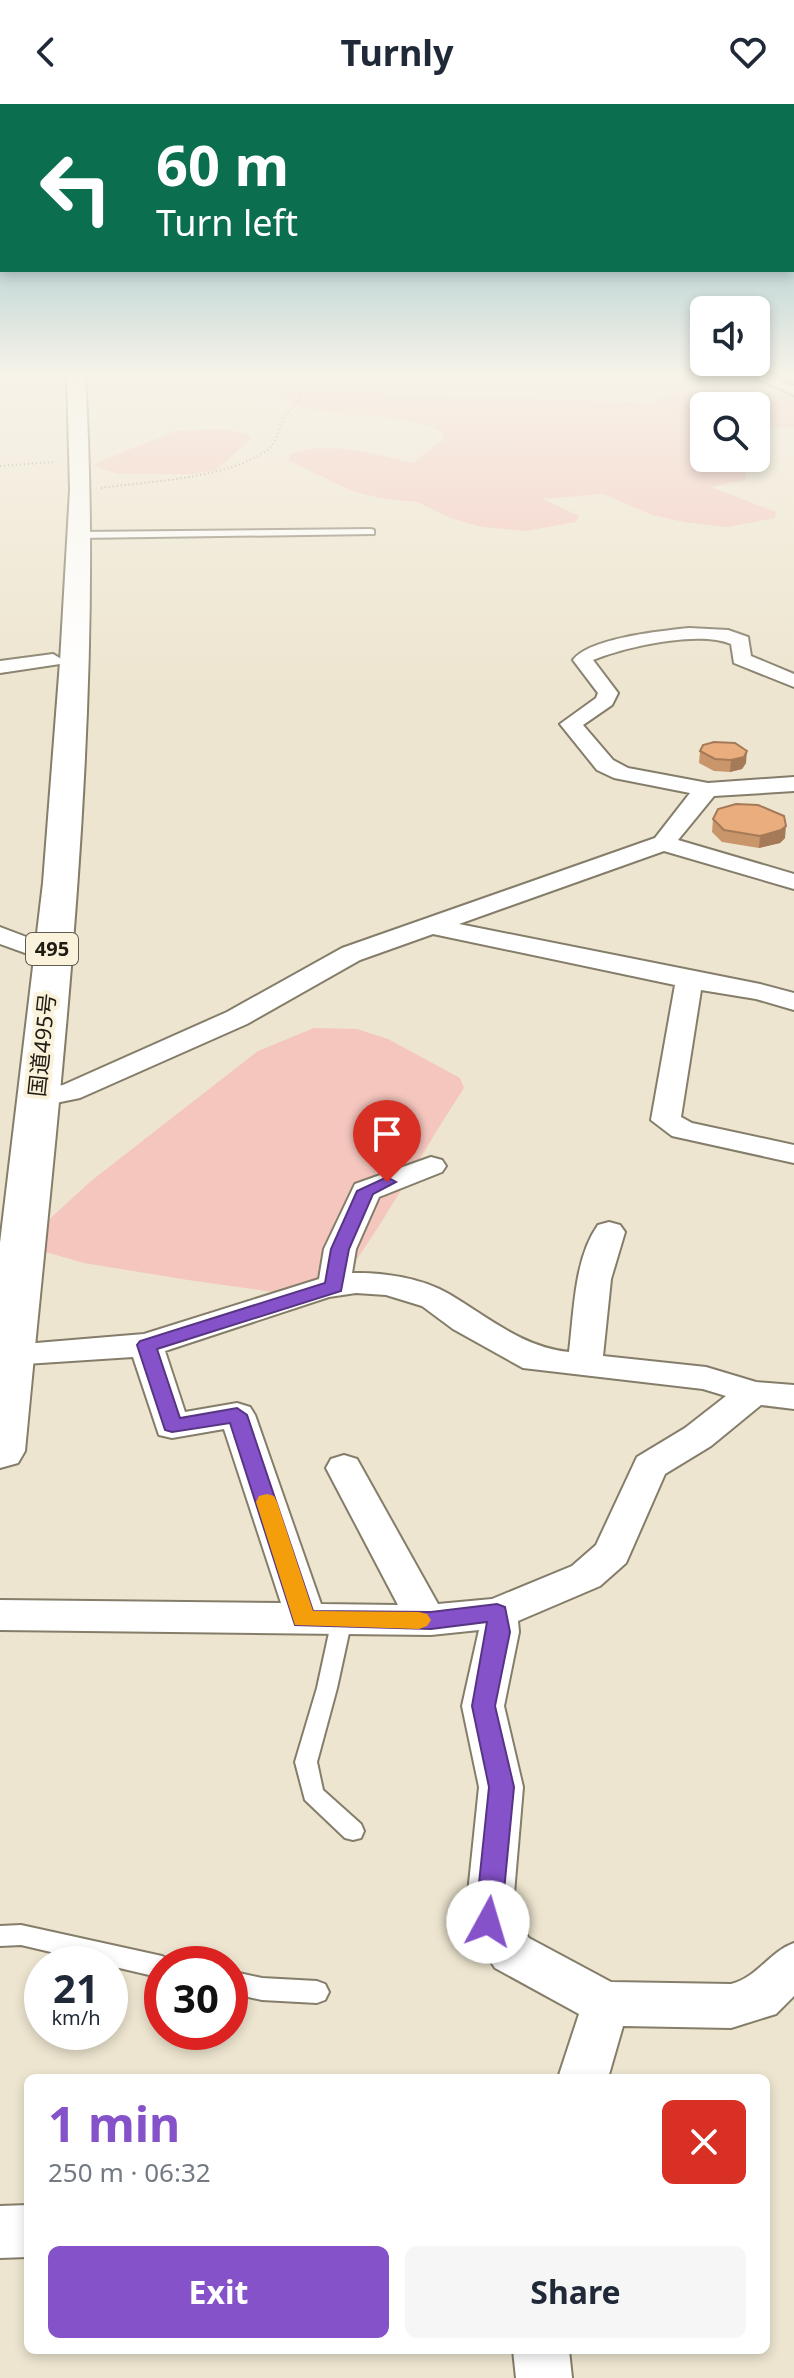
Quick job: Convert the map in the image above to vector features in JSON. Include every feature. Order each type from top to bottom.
[{"type":"highway","name":"国道495号","points":[[0,1451],[10,1354],[22,1098],[14,941],[53,660],[73,481]]},
{"type":"highway","name":"国道495号","points":[[22,1098],[60,883],[79,535],[76,481]]},
{"type":"street","points":[[794,681],[741,659],[741,641],[726,634],[679,636],[587,655],[583,660],[608,693],[605,701],[571,724],[605,765],[622,773],[708,790],[794,784]]},
{"type":"street","points":[[0,667],[53,660]]},
{"type":"street","points":[[22,1098],[70,1092],[237,1018],[351,954],[663,843],[697,799],[708,790]]},
{"type":"street","points":[[663,843],[794,882]]},
{"type":"street","points":[[428,925],[760,992],[794,1002]]},
{"type":"street","points":[[689,980],[666,1120],[682,1130],[794,1154]]},
{"type":"street","points":[[334,1287],[340,1249],[366,1191],[431,1166]]},
{"type":"street","points":[[585,1366],[595,1279],[609,1232]]},
{"type":"street","points":[[10,1354],[146,1345],[356,1283],[389,1285],[434,1299],[465,1321],[535,1360],[706,1378],[754,1393],[794,1397]]},
{"type":"street","points":[[146,1345],[172,1426],[237,1415],[300,1598],[303,1619]]},
{"type":"street","points":[[0,1615],[420,1620],[497,1613],[586,1576],[612,1553],[650,1466],[698,1437],[754,1393]]},
{"type":"street","points":[[344,1468],[418,1603],[420,1620]]},
{"type":"street","points":[[497,1613],[499,1632],[483,1706],[501,1787],[488,1922],[512,1953],[606,2004],[731,2006],[759,1999],[794,1964]]},
{"type":"street","points":[[584,2074],[606,2004]]},
{"type":"street","points":[[0,2232],[24,2231]]},
{"type":"street","points":[[541,2354],[544,2378]]},
{"type":"lane","points":[[79,535],[371,532]]},
{"type":"lane","points":[[342,1619],[306,1762],[313,1794],[353,1831]]},
{"type":"lane","points":[[0,1936],[21,1935],[144,1963]]},
{"type":"lane","points":[[248,1986],[317,1992]]},
{"type":"shaded area","points":[[332,481],[740,481],[711,487],[776,512],[775,518],[727,527],[652,515],[603,494],[543,499],[579,516],[576,522],[525,531],[483,527],[453,519],[417,502],[352,491]]},
{"type":"shaded area","points":[[314,1028],[357,1029],[388,1039],[460,1078],[464,1088],[374,1234],[341,1281],[273,1292],[84,1263],[42,1251],[31,1236],[91,1181],[258,1051]]},
{"type":"building","points":[[735,743],[747,751],[744,757],[731,760],[715,759],[700,751],[703,745]]},
{"type":"building","points":[[736,804],[758,805],[784,816],[786,826],[760,836],[724,830],[713,819],[718,809]]},
{"type":"slow traffic","points":[[267,1502],[300,1598],[303,1619],[419,1620]]},
{"type":"route","points":[[387,1182],[366,1191],[340,1249],[334,1287],[146,1345],[172,1426],[237,1415],[300,1598],[303,1619],[431,1620],[497,1613],[499,1632],[483,1706],[501,1787],[488,1922]]}]
